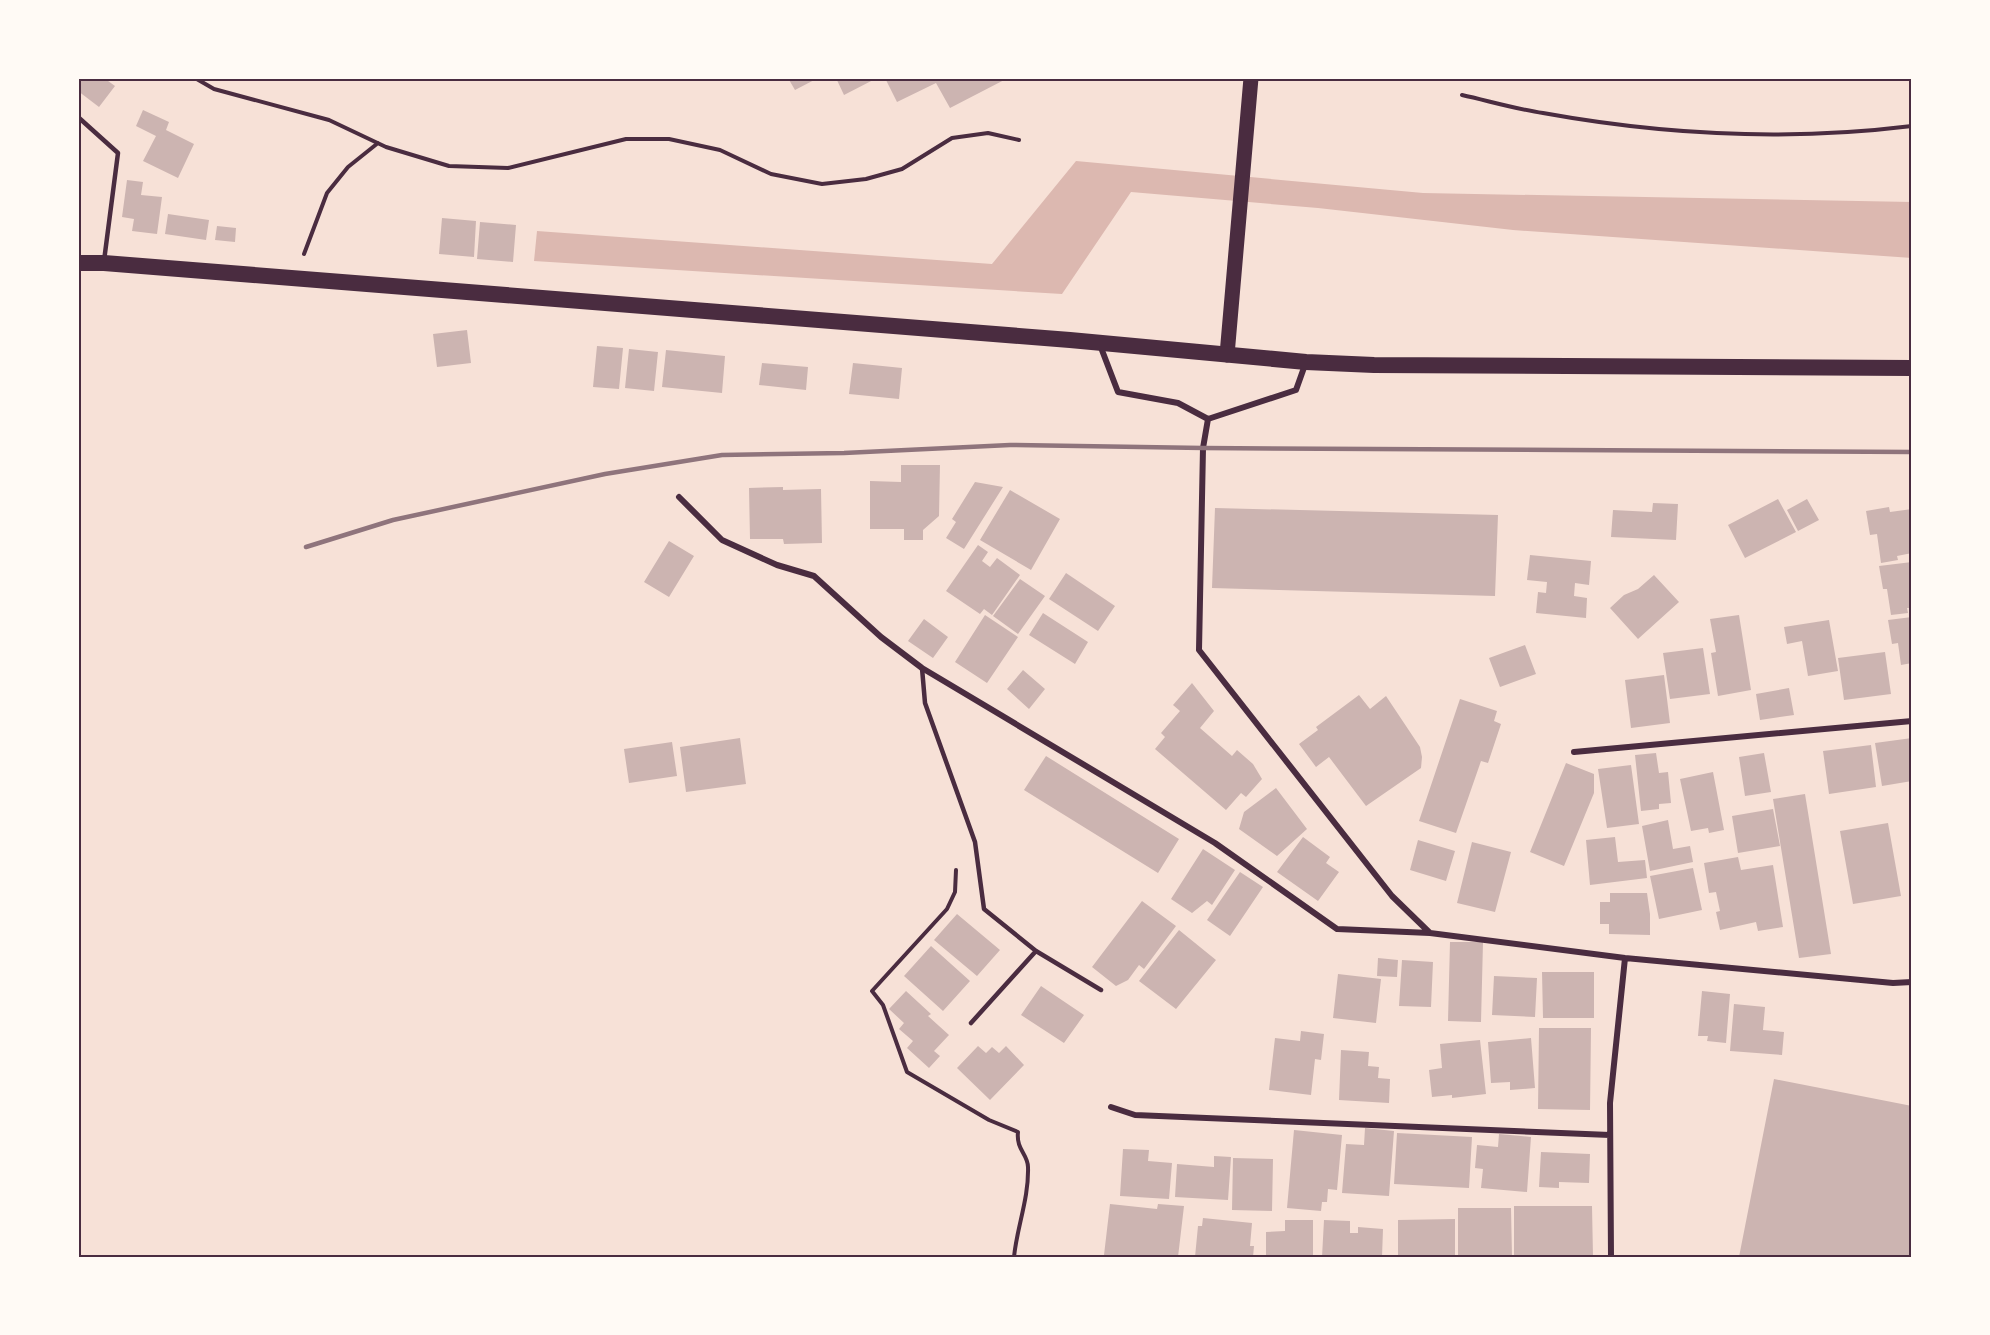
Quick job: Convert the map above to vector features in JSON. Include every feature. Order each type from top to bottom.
[{"type":"highway","points":[[78,263],[104,263],[1100,343],[1306,362],[1386,366],[1912,368]]},
{"type":"main road","points":[[1227,355],[1251,78]]},
{"type":"street","points":[[1100,343],[1118,392],[1178,404],[1208,419],[1296,390],[1306,362]]},
{"type":"street","points":[[1208,419],[1203,448],[1199,650],[1392,896],[1430,933]]},
{"type":"street","points":[[679,497],[722,540],[777,566],[814,576],[881,637],[922,668],[1215,843],[1337,929],[1430,933],[1625,958],[1893,983],[1912,982]]},
{"type":"street","points":[[1574,752],[1912,721]]},
{"type":"street","points":[[1611,1257],[1610,1103],[1625,958]]},
{"type":"street","points":[[1111,1107],[1135,1115],[1610,1135]]},
{"type":"lane","points":[[78,117],[118,153],[104,263]]},
{"type":"lane","points":[[922,668],[925,703],[975,842],[984,909],[1036,951],[1101,990]]},
{"type":"lane","points":[[971,1023],[1036,951]]},
{"type":"path","points":[[195,78],[214,89],[329,120],[378,143],[449,166],[508,168],[627,139],[669,139],[720,150],[771,174],[822,184],[866,179],[902,169],[952,138],[988,134],[1019,140]]},
{"type":"path","points":[[1462,95],[1542,113],[1634,126],[1689,130],[1777,134],[1856,132],[1912,126]]},
{"type":"path","points":[[302,260],[327,193],[348,166],[378,143]]},
{"type":"path","points":[[975,842],[957,854],[955,892],[947,909],[872,991],[883,1005],[907,1072],[989,1120],[1018,1132],[1017,1143],[1029,1164],[1014,1257]]},
{"type":"shaded area","points":[[1076,161],[1423,193],[1912,202],[1912,258],[1513,230],[1318,208],[1131,192],[1062,294],[534,261],[537,231],[992,264]]},
{"type":"building","points":[[78,78],[104,78],[115,86],[99,107],[78,91]]},
{"type":"building","points":[[788,78],[818,78],[795,90]]},
{"type":"building","points":[[836,78],[877,78],[844,95]]},
{"type":"building","points":[[885,78],[1008,78],[950,108],[936,83],[897,102]]},
{"type":"building","points":[[143,110],[169,122],[166,130],[194,144],[178,178],[143,161],[156,136],[136,126]]},
{"type":"building","points":[[127,180],[143,182],[141,195],[162,197],[157,234],[132,231],[134,219],[122,217]]},
{"type":"building","points":[[168,214],[209,220],[206,240],[165,234]]},
{"type":"building","points":[[442,218],[476,221],[474,257],[439,254]]},
{"type":"building","points":[[480,222],[516,225],[513,262],[477,259]]},
{"type":"building","points":[[217,226],[236,228],[235,242],[215,240]]},
{"type":"building","points":[[467,330],[471,363],[437,367],[433,334]]},
{"type":"building","points":[[597,346],[623,348],[619,389],[593,387]]},
{"type":"building","points":[[629,349],[658,352],[654,391],[625,388]]},
{"type":"building","points":[[666,350],[725,356],[722,393],[662,387]]},
{"type":"building","points":[[762,363],[808,367],[806,390],[759,385]]},
{"type":"building","points":[[853,363],[902,368],[899,399],[849,394]]},
{"type":"building","points":[[901,465],[940,465],[939,516],[923,530],[923,540],[904,540],[904,529],[870,529],[870,481],[901,482]]},
{"type":"building","points":[[975,482],[1003,487],[964,549],[946,538],[956,522],[952,519]]},
{"type":"building","points":[[783,487],[783,490],[821,489],[822,543],[784,544],[783,539],[750,539],[749,488]]},
{"type":"building","points":[[1010,490],[1060,519],[1031,570],[980,540]]},
{"type":"building","points":[[1778,499],[1796,532],[1745,558],[1728,525]]},
{"type":"building","points":[[1807,499],[1819,520],[1798,531],[1787,510]]},
{"type":"building","points":[[1653,503],[1678,504],[1676,540],[1611,537],[1613,510],[1652,512]]},
{"type":"building","points":[[1889,507],[1890,512],[1912,509],[1912,553],[1897,556],[1898,560],[1881,563],[1877,534],[1870,535],[1866,511]]},
{"type":"building","points":[[1215,508],[1498,515],[1495,596],[1212,588]]},
{"type":"building","points":[[669,541],[694,556],[669,597],[644,582]]},
{"type":"building","points":[[978,545],[988,552],[982,561],[990,567],[997,558],[1020,575],[992,615],[984,609],[980,614],[946,591]]},
{"type":"building","points":[[1530,555],[1591,561],[1589,585],[1575,583],[1574,596],[1587,598],[1586,618],[1536,613],[1538,592],[1546,593],[1547,582],[1527,580]]},
{"type":"building","points":[[1912,562],[1912,608],[1907,608],[1908,613],[1891,615],[1887,589],[1883,589],[1879,566]]},
{"type":"building","points":[[1066,573],[1115,606],[1098,631],[1049,599]]},
{"type":"building","points":[[1654,575],[1679,602],[1638,639],[1610,608],[1624,595],[1638,589]]},
{"type":"building","points":[[1020,579],[1045,596],[1018,634],[993,616]]},
{"type":"building","points":[[1043,613],[1088,642],[1075,664],[1029,635]]},
{"type":"building","points":[[985,615],[1018,637],[987,683],[955,662]]},
{"type":"building","points":[[1739,615],[1751,690],[1718,696],[1711,653],[1716,652],[1710,619]]},
{"type":"building","points":[[1912,617],[1912,663],[1901,665],[1898,643],[1892,644],[1888,620]]},
{"type":"building","points":[[924,619],[948,637],[933,658],[908,641]]},
{"type":"building","points":[[1829,620],[1838,671],[1808,676],[1802,641],[1787,644],[1784,627]]},
{"type":"building","points":[[1525,645],[1536,674],[1500,687],[1489,658]]},
{"type":"building","points":[[1703,648],[1710,694],[1670,699],[1663,653]]},
{"type":"building","points":[[1885,652],[1891,694],[1844,700],[1838,658]]},
{"type":"building","points":[[1023,670],[1045,689],[1029,709],[1007,689]]},
{"type":"building","points":[[1664,675],[1670,723],[1631,728],[1625,680]]},
{"type":"building","points":[[1192,683],[1214,711],[1200,728],[1232,756],[1237,750],[1253,764],[1262,779],[1246,797],[1241,793],[1226,810],[1155,749],[1165,737],[1161,733],[1180,711],[1173,705]]},
{"type":"building","points":[[1789,688],[1794,715],[1760,720],[1756,694]]},
{"type":"building","points":[[1359,695],[1370,709],[1386,696],[1420,747],[1422,757],[1421,768],[1366,806],[1329,757],[1316,767],[1299,744],[1318,730],[1316,727]]},
{"type":"building","points":[[1460,699],[1497,711],[1494,721],[1501,724],[1488,763],[1481,761],[1456,833],[1419,821]]},
{"type":"building","points":[[740,738],[746,784],[686,792],[680,747]]},
{"type":"building","points":[[1912,738],[1912,781],[1882,786],[1875,743]]},
{"type":"building","points":[[672,742],[677,776],[629,783],[624,749]]},
{"type":"building","points":[[1871,745],[1876,787],[1829,794],[1823,751]]},
{"type":"building","points":[[1656,753],[1659,773],[1668,772],[1671,803],[1659,804],[1659,809],[1641,811],[1635,755]]},
{"type":"building","points":[[1764,753],[1771,792],[1745,796],[1739,757]]},
{"type":"building","points":[[1046,756],[1179,839],[1158,873],[1024,790]]},
{"type":"building","points":[[1566,763],[1594,774],[1594,793],[1564,866],[1530,852]]},
{"type":"building","points":[[1631,765],[1639,824],[1607,828],[1598,769]]},
{"type":"building","points":[[1713,772],[1724,830],[1709,833],[1708,828],[1691,831],[1680,779]]},
{"type":"building","points":[[1276,788],[1307,829],[1277,856],[1239,829],[1244,812]]},
{"type":"building","points":[[1805,794],[1831,954],[1799,958],[1773,799]]},
{"type":"building","points":[[1773,809],[1780,846],[1738,853],[1732,816]]},
{"type":"building","points":[[1668,820],[1673,849],[1690,846],[1693,862],[1650,871],[1642,826]]},
{"type":"building","points":[[1888,823],[1901,896],[1853,904],[1840,831]]},
{"type":"building","points":[[1303,837],[1330,857],[1326,863],[1339,872],[1318,901],[1277,872]]},
{"type":"building","points":[[1615,837],[1618,862],[1645,860],[1647,878],[1590,885],[1586,840]]},
{"type":"building","points":[[1418,840],[1455,851],[1446,881],[1410,870]]},
{"type":"building","points":[[1472,842],[1511,852],[1495,912],[1457,903]]},
{"type":"building","points":[[1203,849],[1235,870],[1212,905],[1207,901],[1192,913],[1171,899]]},
{"type":"building","points":[[1738,857],[1741,870],[1773,865],[1783,927],[1758,931],[1756,922],[1720,930],[1716,912],[1720,911],[1716,892],[1709,893],[1704,863]]},
{"type":"building","points":[[1693,868],[1702,910],[1659,919],[1650,876]]},
{"type":"building","points":[[1240,872],[1263,887],[1230,936],[1207,920]]},
{"type":"building","points":[[1610,893],[1647,893],[1650,935],[1609,934],[1609,924],[1600,924],[1600,902],[1610,902]]},
{"type":"building","points":[[1142,901],[1176,926],[1144,969],[1139,965],[1128,980],[1116,986],[1092,967]]},
{"type":"building","points":[[957,914],[1000,950],[977,976],[934,940]]},
{"type":"building","points":[[1179,930],[1216,960],[1176,1009],[1139,981]]},
{"type":"building","points":[[1450,942],[1483,942],[1481,1022],[1448,1021]]},
{"type":"building","points":[[931,946],[970,981],[943,1011],[904,976]]},
{"type":"building","points":[[1378,958],[1398,960],[1397,977],[1377,976]]},
{"type":"building","points":[[1402,960],[1433,962],[1431,1007],[1399,1006]]},
{"type":"building","points":[[1542,972],[1594,972],[1594,1018],[1543,1018]]},
{"type":"building","points":[[1338,974],[1381,979],[1376,1023],[1333,1018]]},
{"type":"building","points":[[1494,976],[1537,978],[1535,1017],[1492,1015]]},
{"type":"building","points":[[1041,986],[1084,1015],[1064,1043],[1021,1015]]},
{"type":"building","points":[[906,991],[931,1014],[928,1016],[949,1035],[934,1051],[940,1056],[929,1068],[907,1048],[913,1041],[899,1029],[904,1023],[889,1009]]},
{"type":"building","points":[[1702,991],[1730,994],[1726,1043],[1707,1041],[1708,1036],[1698,1036]]},
{"type":"building","points":[[1734,1004],[1765,1007],[1763,1030],[1784,1032],[1782,1055],[1730,1051]]},
{"type":"building","points":[[1539,1028],[1591,1028],[1590,1110],[1538,1109]]},
{"type":"building","points":[[1301,1031],[1324,1034],[1321,1060],[1315,1059],[1311,1095],[1269,1090],[1275,1038],[1300,1041]]},
{"type":"building","points":[[1531,1038],[1535,1088],[1510,1090],[1510,1082],[1491,1083],[1488,1042]]},
{"type":"building","points":[[1480,1040],[1486,1094],[1452,1098],[1452,1095],[1432,1097],[1429,1070],[1442,1068],[1440,1044]]},
{"type":"building","points":[[978,1046],[986,1053],[992,1047],[999,1053],[1006,1046],[1024,1065],[990,1100],[957,1068]]},
{"type":"building","points":[[1341,1050],[1369,1052],[1368,1066],[1379,1067],[1378,1078],[1390,1079],[1389,1103],[1339,1100]]},
{"type":"building","points":[[1774,1079],[1912,1106],[1912,1257],[1739,1257]]},
{"type":"building","points":[[1365,1128],[1394,1131],[1389,1196],[1342,1193],[1346,1144],[1364,1145]]},
{"type":"building","points":[[1294,1130],[1342,1135],[1337,1190],[1328,1189],[1327,1202],[1322,1202],[1321,1211],[1287,1208]]},
{"type":"building","points":[[1397,1133],[1472,1137],[1469,1188],[1394,1184]]},
{"type":"building","points":[[1499,1134],[1531,1137],[1527,1192],[1481,1188],[1483,1169],[1475,1168],[1477,1145],[1498,1147]]},
{"type":"building","points":[[1123,1149],[1149,1150],[1148,1161],[1172,1163],[1169,1199],[1120,1196]]},
{"type":"building","points":[[1541,1152],[1590,1154],[1589,1183],[1559,1182],[1559,1188],[1539,1187]]},
{"type":"building","points":[[1214,1156],[1231,1157],[1228,1200],[1175,1197],[1177,1164],[1214,1167]]},
{"type":"building","points":[[1233,1158],[1273,1159],[1272,1211],[1232,1210]]},
{"type":"building","points":[[1110,1204],[1157,1209],[1158,1204],[1184,1206],[1178,1257],[1104,1255]]},
{"type":"building","points":[[1514,1206],[1592,1206],[1593,1257],[1514,1257]]},
{"type":"building","points":[[1458,1208],[1511,1208],[1512,1257],[1458,1257]]},
{"type":"building","points":[[1203,1218],[1252,1223],[1250,1246],[1254,1246],[1253,1257],[1195,1257],[1198,1226],[1202,1226]]},
{"type":"building","points":[[1455,1219],[1455,1257],[1398,1257],[1398,1220]]},
{"type":"building","points":[[1285,1220],[1313,1220],[1313,1257],[1266,1257],[1266,1232],[1285,1231]]},
{"type":"building","points":[[1324,1220],[1350,1221],[1350,1233],[1358,1233],[1358,1227],[1383,1229],[1382,1257],[1322,1257]]},
{"type":"railway","points":[[306,547],[393,520],[605,474],[722,455],[844,453],[1010,445],[1912,452]]}]
